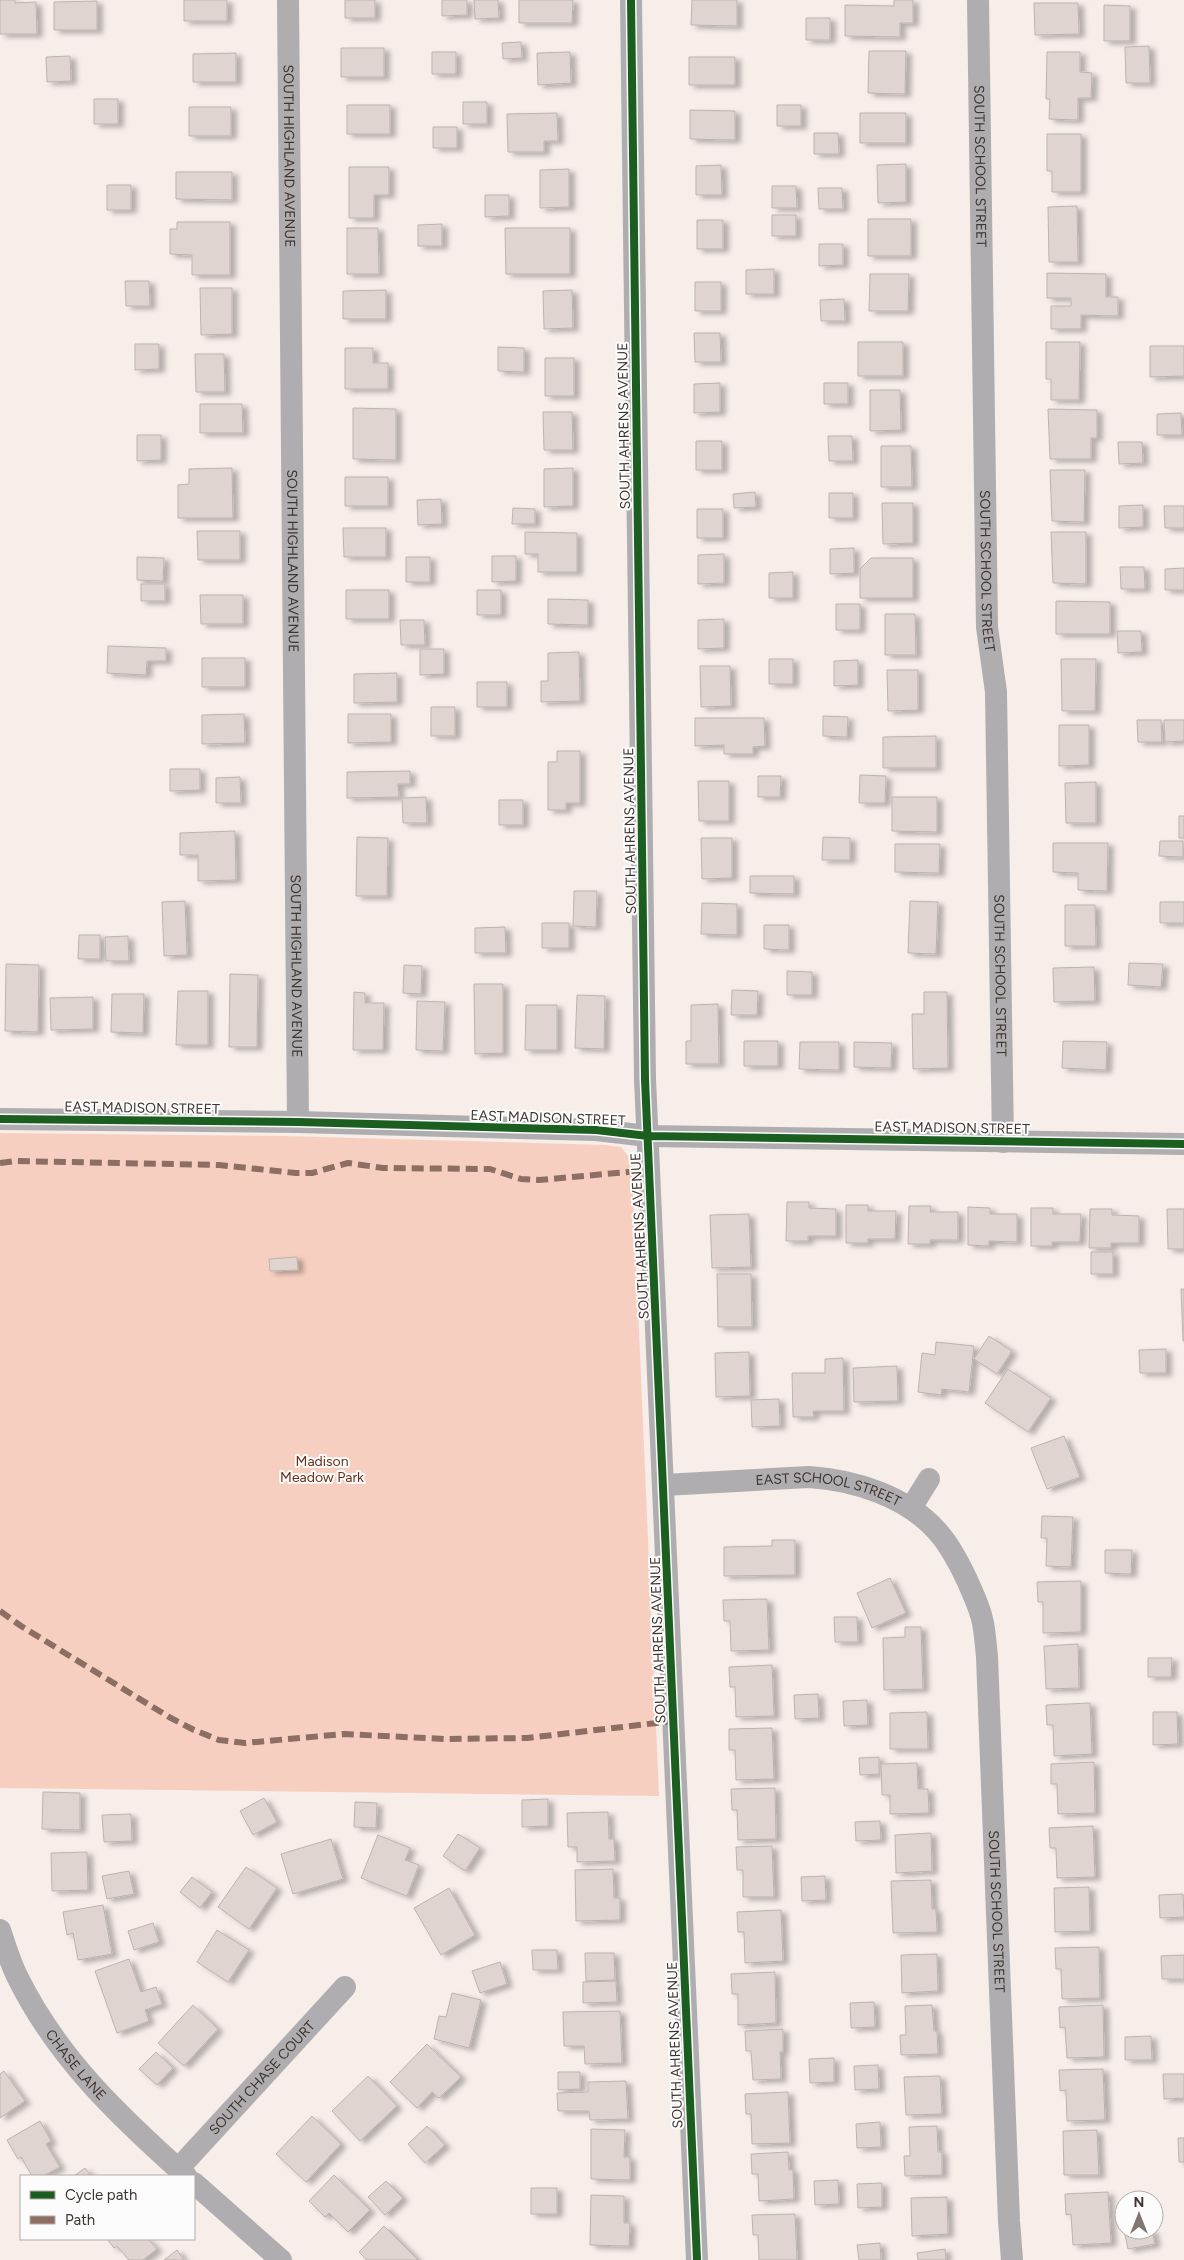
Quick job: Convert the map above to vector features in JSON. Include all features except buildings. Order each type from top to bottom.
[{"type":"street","name":"SOUTH HIGHLAND AVENUE","points":[[288,0],[298,1122]]},
{"type":"street","name":"SOUTH AHRENS AVENUE","points":[[632,0],[645,1059],[697,2260]]},
{"type":"street","name":"SOUTH SCHOOL STREET","points":[[978,0],[987,627],[996,692],[1002,1142]]},
{"type":"street","name":"EAST MADISON STREET","points":[[0,1119],[298,1122],[596,1130],[648,1136],[1184,1144]]},
{"type":"street","name":"EAST SCHOOL STREET","points":[[664,1485],[809,1477],[825,1478],[868,1488],[911,1508],[937,1530],[961,1568]]},
{"type":"street","points":[[911,1508],[929,1479]]},
{"type":"street","name":"SOUTH SCHOOL STREET","points":[[961,1568],[978,1603],[983,1623],[987,1657],[1012,2260]]},
{"type":"street","name":"CHASE LANE","points":[[0,1930],[16,1976],[44,2025],[69,2060],[95,2091],[185,2175]]},
{"type":"street","name":"SOUTH CHASE COURT","points":[[187,2175],[345,1987]]},
{"type":"street","name":"CHASE LANE","points":[[195,2184],[281,2260]]},
{"type":"green space","name":"Madison Meadow Park","points":[[0,1133],[283,1136],[621,1147],[628,1156],[632,1168],[659,1796],[0,1788]]},
{"type":"marked path","points":[[0,1163],[16,1161],[219,1165],[296,1173],[312,1173],[348,1163],[383,1168],[490,1169],[521,1179],[539,1180],[650,1170]]},
{"type":"marked path","points":[[0,1611],[21,1626],[169,1717],[219,1740],[245,1743],[344,1734],[445,1739],[527,1738],[674,1721]]},
{"type":"cycle path","points":[[631,0],[645,1079],[697,2260]]},
{"type":"cycle path","points":[[0,1119],[298,1122],[596,1130],[648,1136],[1184,1144]]}]
